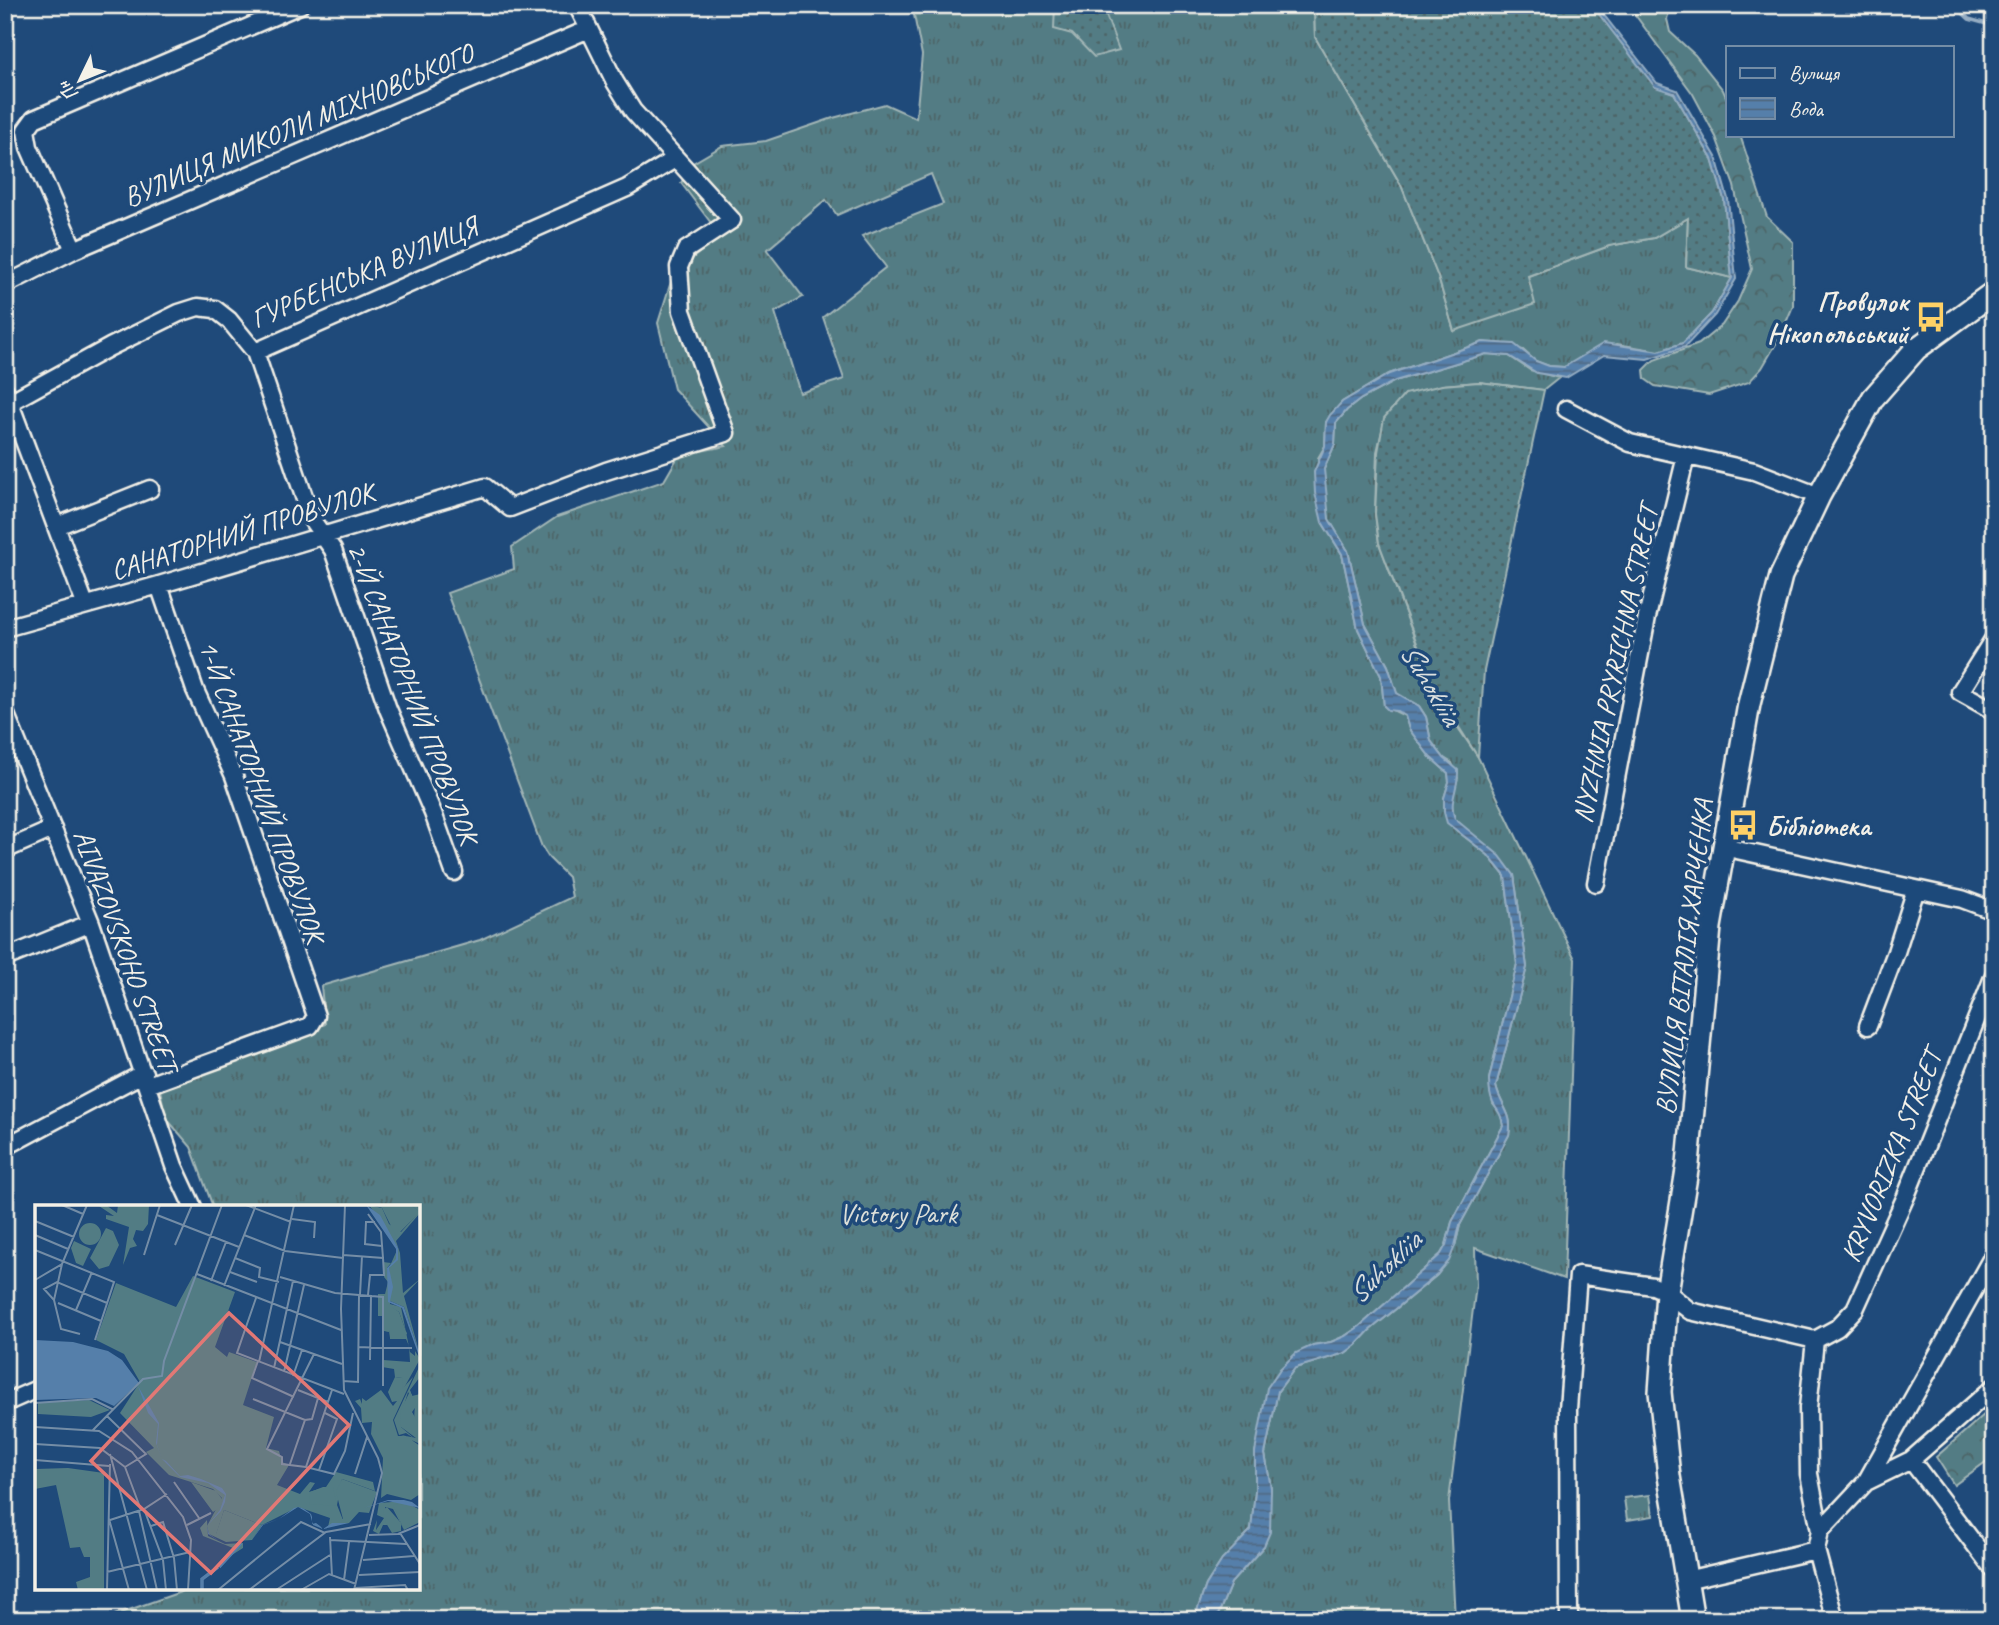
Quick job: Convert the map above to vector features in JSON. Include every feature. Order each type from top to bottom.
[{"type":"street","points":[[74,250],[29,146],[26,130],[34,119],[300,5]]},
{"type":"street","points":[[577,5],[615,82],[633,111],[675,159]]},
{"type":"street","name":"ВУЛИЦЯ МИКОЛИ МІХНОВСЬКОГО","points":[[5,285],[74,250],[589,29]]},
{"type":"street","name":"ГУРБЕНСЬКА ВУЛИЦЯ","points":[[7,396],[178,313],[198,307],[215,309],[229,320],[255,352],[627,188],[675,159]]},
{"type":"street","name":"САНАТОРНИЙ ПРОВУЛОК","points":[[5,628],[159,585],[485,487],[510,508],[606,471],[726,433],[682,311],[678,267],[686,250],[732,220],[675,159]]},
{"type":"street","name":"ВУЛИЦЯ ВІТАЛІЯ ХАРЧЕНКА","points":[[1693,1620],[1669,1476],[1660,1392],[1667,1292],[1688,1164],[1710,927],[1749,704],[1782,576],[1819,496],[1873,398],[1916,349],[1993,294]]},
{"type":"street","name":"2-Й САНАТОРНИЙ ПРОВУЛОК","points":[[255,352],[312,520],[333,550],[388,709],[433,813],[453,872]]},
{"type":"street","name":"САНАТОРНИЙ ПРОВУЛОК","points":[[7,396],[85,604]]},
{"type":"street","points":[[1566,409],[1630,443],[1754,471],[1819,496]]},
{"type":"street","name":"NYZHNIA PRYRICHNA STREET","points":[[1596,883],[1647,617],[1686,456]]},
{"type":"street","points":[[57,526],[150,489]]},
{"type":"street","name":"1-Й САНАТОРНИЙ ПРОВУЛОК","points":[[146,1079],[310,1026],[316,1016],[234,776],[194,690],[159,585]]},
{"type":"street","points":[[1994,638],[1960,692],[1994,711]]},
{"type":"street","name":"AIVAZOVSKOHO STREET","points":[[5,712],[10,737],[53,828],[91,923],[174,1166],[192,1205]]},
{"type":"street","points":[[5,850],[53,828]]},
{"type":"street","points":[[1723,848],[1993,907]]},
{"type":"street","points":[[1868,1026],[1916,889]]},
{"type":"street","points":[[5,958],[91,923]]},
{"type":"street","name":"KRYVORIZKA STREET","points":[[1815,1340],[1837,1328],[1855,1309],[1906,1196],[1994,975]]},
{"type":"street","points":[[5,1147],[146,1079]]},
{"type":"street","points":[[1820,1531],[1866,1482],[1994,1254]]},
{"type":"street","points":[[1569,1620],[1568,1409],[1578,1275],[1653,1286],[1667,1292],[1690,1311],[1815,1340],[1808,1408],[1809,1474],[1820,1531],[1816,1550],[1835,1620]]},
{"type":"street","points":[[1866,1482],[1911,1460],[1994,1387]]},
{"type":"street","points":[[5,1403],[35,1390]]},
{"type":"street","points":[[1911,1460],[1994,1570]]},
{"type":"street","points":[[1686,1580],[1816,1550]]},
{"type":"green space","name":"Victory Park","points":[[912,5],[1314,5],[1315,37],[1401,185],[1438,277],[1454,331],[1528,276],[1609,246],[1654,238],[1688,218],[1686,267],[1732,278],[1712,313],[1683,343],[1659,351],[1617,344],[1564,367],[1535,361],[1523,350],[1483,342],[1389,374],[1342,402],[1326,422],[1325,446],[1318,458],[1322,522],[1342,554],[1358,629],[1381,676],[1384,706],[1405,716],[1409,729],[1430,757],[1448,773],[1449,782],[1444,798],[1457,831],[1488,855],[1505,876],[1517,964],[1489,1079],[1493,1104],[1501,1114],[1503,1126],[1452,1222],[1446,1245],[1441,1254],[1360,1326],[1331,1342],[1313,1345],[1280,1369],[1255,1452],[1251,1530],[1222,1560],[1206,1585],[1194,1620],[100,1620],[186,1590],[420,1590],[420,1205],[212,1205],[191,1147],[166,1118],[160,1090],[325,1024],[321,986],[480,940],[572,897],[568,877],[542,847],[447,593],[514,569],[512,547],[557,517],[664,481],[679,455],[726,446],[674,389],[658,323],[673,275],[720,235],[681,183],[693,163],[722,146],[766,141],[885,104],[916,118],[922,55]],"holes":[[[931,174],[943,204],[862,236],[886,267],[823,317],[844,379],[800,393],[775,312],[803,297],[767,250],[826,200],[837,215]]]},
{"type":"green space","points":[[1055,5],[1102,5],[1119,50],[1094,57],[1072,34],[1054,29]]},
{"type":"green space","points":[[1314,5],[1592,5],[1655,86],[1674,93],[1712,159],[1724,199],[1732,278],[1686,267],[1688,218],[1654,238],[1609,246],[1528,276],[1535,304],[1454,331],[1438,277],[1401,185],[1315,37]]},
{"type":"green space","points":[[1628,5],[1671,5],[1667,19],[1670,32],[1695,55],[1723,90],[1726,97],[1726,136],[1740,136],[1767,217],[1793,242],[1793,306],[1780,337],[1762,368],[1749,382],[1709,395],[1655,386],[1645,379],[1644,370],[1654,360],[1699,344],[1722,325],[1738,301],[1752,269],[1734,186],[1716,137],[1693,94]]},
{"type":"green space","points":[[1486,354],[1509,356],[1530,370],[1559,378],[1544,390],[1479,382],[1442,385],[1385,418],[1377,452],[1375,514],[1379,543],[1419,650],[1450,716],[1478,757],[1575,959],[1564,1279],[1475,1248],[1476,1285],[1449,1501],[1455,1620],[1216,1620],[1231,1583],[1264,1546],[1271,1488],[1265,1454],[1278,1391],[1295,1368],[1345,1353],[1356,1345],[1437,1275],[1455,1246],[1460,1225],[1509,1135],[1510,1121],[1496,1086],[1527,967],[1514,875],[1455,819],[1452,803],[1458,778],[1452,763],[1444,758],[1431,741],[1426,717],[1419,706],[1397,694],[1388,666],[1365,624],[1348,551],[1329,520],[1324,490],[1324,469],[1335,444],[1336,423],[1347,410],[1361,399],[1395,381]]},
{"type":"green space","points":[[1479,382],[1544,390],[1484,671],[1478,757],[1434,688],[1379,543],[1375,514],[1378,452],[1384,418],[1405,394],[1442,385]]},
{"type":"green space","points":[[1994,1406],[1994,1456],[1954,1485],[1936,1457]]},
{"type":"green space","points":[[1650,1495],[1653,1516],[1627,1520],[1624,1498]]},
{"type":"water","points":[[1592,5],[1596,5],[1657,83],[1677,90],[1716,157],[1728,199],[1736,279],[1715,315],[1685,347],[1647,359],[1604,355],[1566,378],[1537,373],[1509,356],[1486,354],[1395,381],[1361,399],[1336,423],[1335,444],[1324,469],[1329,519],[1348,551],[1365,624],[1388,666],[1397,693],[1419,706],[1426,717],[1431,741],[1458,770],[1453,800],[1455,819],[1500,856],[1514,875],[1527,967],[1496,1086],[1510,1127],[1509,1135],[1460,1225],[1449,1261],[1437,1275],[1356,1345],[1345,1353],[1295,1368],[1278,1391],[1265,1454],[1271,1488],[1270,1532],[1264,1546],[1231,1583],[1216,1620],[1194,1620],[1206,1585],[1222,1560],[1251,1530],[1255,1452],[1267,1388],[1280,1369],[1296,1353],[1313,1345],[1331,1342],[1360,1326],[1441,1254],[1452,1222],[1503,1126],[1491,1097],[1489,1079],[1517,964],[1505,876],[1488,855],[1447,823],[1444,798],[1449,782],[1448,773],[1430,757],[1409,729],[1405,716],[1384,706],[1381,676],[1358,629],[1342,554],[1322,522],[1315,493],[1314,472],[1325,446],[1326,422],[1342,402],[1389,374],[1483,342],[1514,344],[1536,361],[1549,366],[1564,367],[1604,343],[1659,351],[1683,343],[1712,313],[1732,278],[1724,199],[1712,159],[1674,93],[1655,87]]},
{"type":"waterway","points":[[1954,5],[1969,19],[1994,26]]},
{"type":"place","name":"Провулок Нікопольський","points":[[1931,317]]},
{"type":"place","name":"Бібліотека","points":[[1743,825]]},
{"type":"water label","name":"Suhokliia","points":[[1431,684]]},
{"type":"water label","name":"Suhokliia","points":[[1384,1267]]}]
